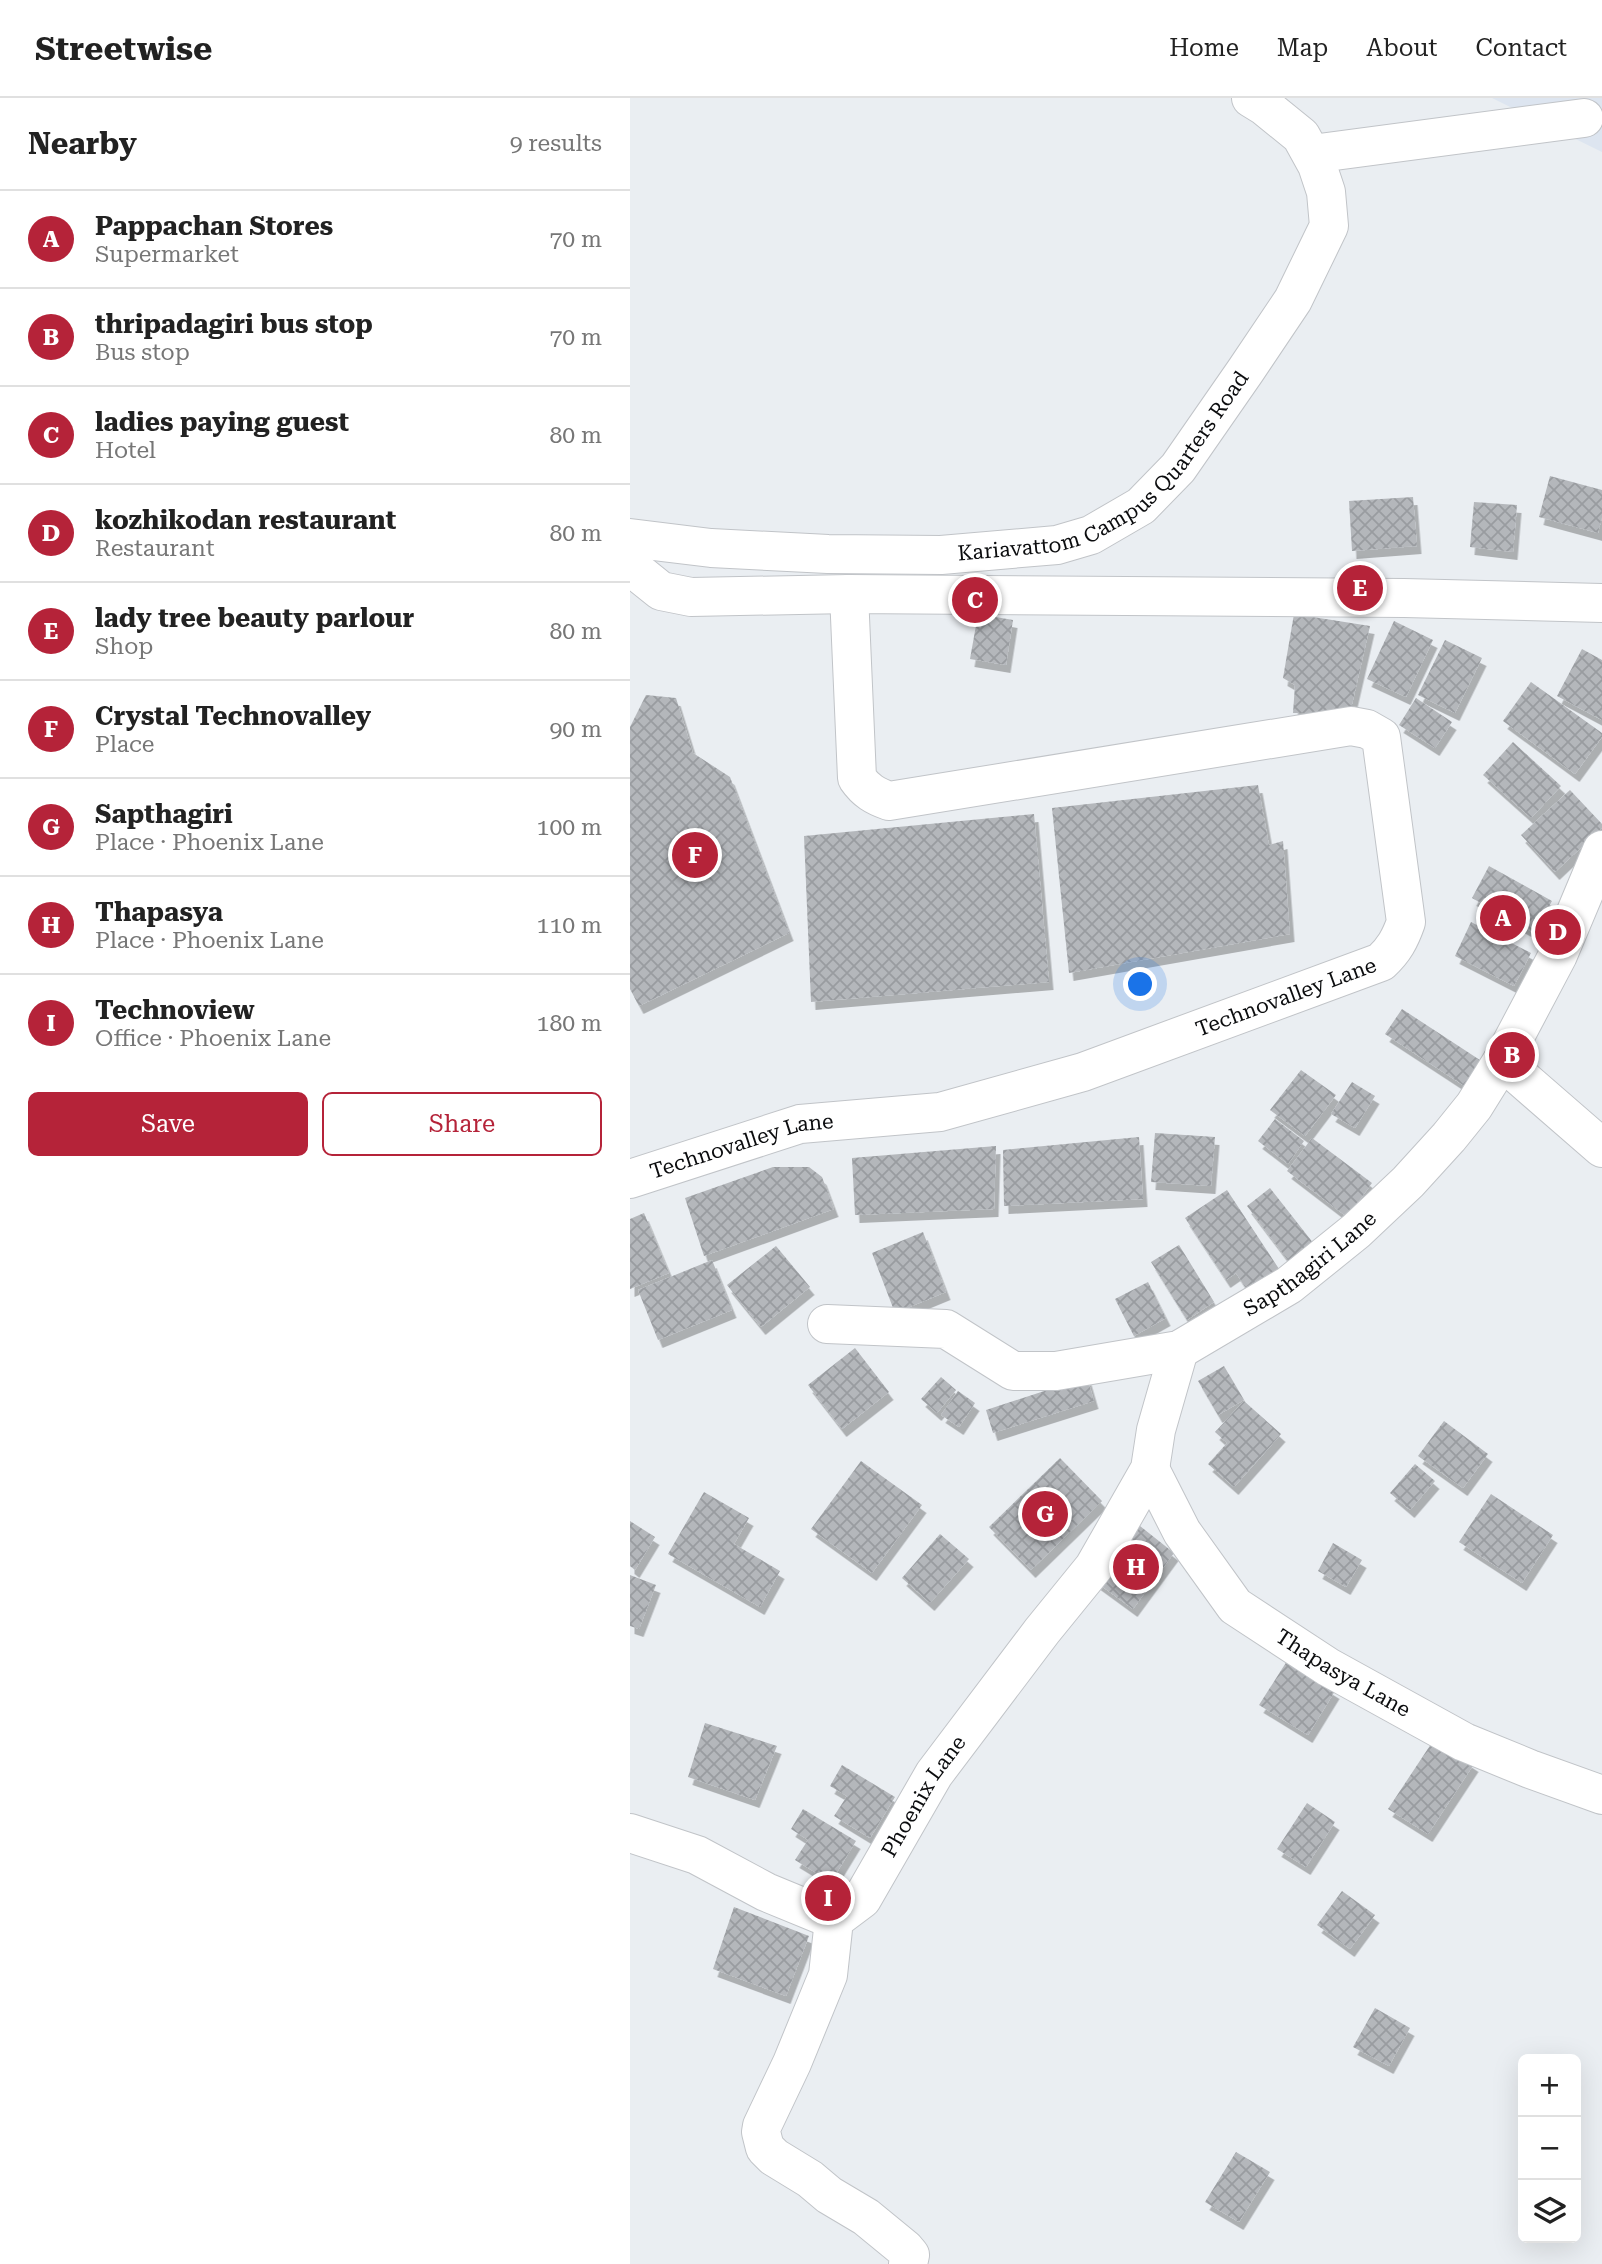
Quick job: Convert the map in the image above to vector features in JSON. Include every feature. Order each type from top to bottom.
[{"type":"street","name":"Kariavattom Campus Quarters Road","points":[[630,538],[711,548],[828,554],[941,555],[1057,545],[1091,535],[1141,506],[1178,468],[1293,299],[1329,226],[1326,192],[1312,155],[1301,136],[1265,106],[1251,98]]},
{"type":"street","points":[[1312,155],[1584,118]]},
{"type":"street","points":[[630,566],[661,590],[691,597],[849,594],[1404,598],[1602,603]]},
{"type":"street","name":"Technovalley Lane","points":[[630,1179],[800,1124],[940,1112],[1083,1072],[1381,962],[1394,950],[1401,936],[1406,922],[1381,737],[1367,729],[1351,726],[889,801],[863,787],[858,778],[849,594]]},
{"type":"street","name":"Sapthagiri Lane","points":[[1179,1350],[1289,1285],[1356,1231],[1408,1182],[1449,1137],[1474,1105],[1502,1060],[1558,955],[1602,850]]},
{"type":"street","points":[[1502,1060],[1602,1148]]},
{"type":"street","points":[[827,1324],[946,1329],[1013,1371],[1056,1371],[1179,1350],[1156,1430],[1150,1469]]},
{"type":"street","name":"Thapasya Lane","points":[[1150,1469],[1182,1532],[1234,1606],[1328,1667],[1464,1742],[1602,1795]]},
{"type":"street","name":"Phoenix Lane","points":[[834,1920],[862,1899],[934,1774],[1042,1630],[1094,1567],[1150,1469]]},
{"type":"street","points":[[630,1833],[697,1855],[766,1892],[834,1920],[828,1975],[761,2132],[765,2148],[774,2157],[866,2217],[905,2249],[910,2255],[908,2264]]},
{"type":"shaded area","points":[[1492,98],[1602,98],[1602,152]]},
{"type":"building","points":[[1550,476],[1602,490],[1602,517],[1598,533],[1539,517]]},
{"type":"building","points":[[1413,497],[1417,546],[1352,551],[1349,501]]},
{"type":"building","points":[[1474,502],[1517,505],[1513,552],[1470,547]]},
{"type":"building","points":[[978,614],[1013,620],[1006,665],[970,659]]},
{"type":"building","points":[[1294,614],[1370,626],[1350,713],[1293,713],[1295,685],[1283,678]]},
{"type":"building","points":[[1394,621],[1433,640],[1406,697],[1367,679]]},
{"type":"building","points":[[1445,640],[1482,658],[1455,713],[1418,695]]},
{"type":"building","points":[[1582,649],[1602,660],[1602,720],[1557,696]]},
{"type":"building","points":[[1531,682],[1602,733],[1602,737],[1575,774],[1503,721]]},
{"type":"building","points":[[646,695],[676,698],[693,753],[730,777],[789,933],[639,1006],[630,989],[630,727]]},
{"type":"building","points":[[1416,698],[1452,722],[1435,748],[1399,725]]},
{"type":"building","points":[[1513,742],[1561,786],[1531,818],[1483,775]]},
{"type":"building","points":[[1258,785],[1269,845],[1283,841],[1290,934],[1069,973],[1052,808]]},
{"type":"building","points":[[1570,790],[1602,824],[1602,828],[1555,872],[1521,835]]},
{"type":"building","points":[[1034,814],[1049,982],[811,1002],[804,836]]},
{"type":"building","points":[[1489,866],[1552,901],[1534,933],[1472,898]]},
{"type":"building","points":[[1471,922],[1531,953],[1514,986],[1455,956]]},
{"type":"building","points":[[1402,1009],[1486,1064],[1469,1089],[1385,1034]]},
{"type":"building","points":[[1301,1070],[1336,1095],[1305,1136],[1270,1110]]},
{"type":"building","points":[[1352,1082],[1375,1096],[1355,1128],[1331,1114]]},
{"type":"building","points":[[1275,1119],[1304,1141],[1288,1164],[1258,1141]]},
{"type":"building","points":[[1155,1133],[1215,1137],[1211,1186],[1151,1182]]},
{"type":"building","points":[[1139,1137],[1143,1199],[1004,1206],[1003,1150]]},
{"type":"building","points":[[1312,1138],[1372,1183],[1347,1217],[1287,1171]]},
{"type":"building","points":[[996,1146],[994,1209],[855,1215],[852,1158]]},
{"type":"building","points":[[773,1167],[809,1167],[822,1177],[834,1209],[704,1256],[685,1198]]},
{"type":"building","points":[[1270,1188],[1314,1244],[1290,1263],[1247,1206]]},
{"type":"building","points":[[1227,1190],[1285,1278],[1253,1299],[1236,1273],[1226,1280],[1185,1218]]},
{"type":"building","points":[[644,1213],[669,1273],[630,1289],[630,1219]]},
{"type":"building","points":[[923,1232],[946,1292],[895,1313],[872,1253]]},
{"type":"building","points":[[1179,1245],[1214,1302],[1187,1320],[1151,1262]]},
{"type":"building","points":[[776,1246],[810,1287],[761,1327],[727,1285]]},
{"type":"building","points":[[712,1260],[732,1310],[658,1340],[638,1290]]},
{"type":"building","points":[[1148,1282],[1166,1318],[1134,1336],[1115,1299]]},
{"type":"building","points":[[855,1348],[889,1392],[842,1429],[808,1385]]},
{"type":"building","points":[[1224,1366],[1244,1400],[1218,1415],[1198,1381]]},
{"type":"building","points":[[941,1377],[956,1390],[937,1413],[921,1399]]},
{"type":"building","points":[[1087,1377],[1094,1401],[993,1433],[986,1410]]},
{"type":"building","points":[[958,1391],[975,1403],[959,1427],[941,1415]]},
{"type":"building","points":[[1244,1401],[1281,1434],[1234,1487],[1208,1464],[1227,1443],[1215,1432]]},
{"type":"building","points":[[1444,1421],[1488,1454],[1463,1488],[1418,1456]]},
{"type":"building","points":[[1060,1458],[1102,1501],[1031,1570],[989,1527]]},
{"type":"building","points":[[861,1461],[922,1505],[872,1573],[811,1529]]},
{"type":"building","points":[[1415,1464],[1435,1481],[1410,1510],[1390,1493]]},
{"type":"building","points":[[704,1492],[749,1518],[734,1544],[780,1571],[760,1607],[668,1554]]},
{"type":"building","points":[[1491,1494],[1553,1535],[1522,1583],[1459,1542]]},
{"type":"building","points":[[630,1521],[655,1537],[635,1570],[630,1566]]},
{"type":"building","points":[[1140,1526],[1174,1553],[1133,1609],[1096,1582]]},
{"type":"building","points":[[940,1534],[969,1559],[930,1603],[902,1578]]},
{"type":"building","points":[[1333,1543],[1362,1560],[1346,1587],[1318,1571]]},
{"type":"building","points":[[630,1575],[656,1585],[639,1629],[630,1626]]},
{"type":"building","points":[[1287,1661],[1335,1691],[1308,1735],[1259,1705]]},
{"type":"building","points":[[705,1723],[777,1746],[755,1800],[688,1777]]},
{"type":"building","points":[[1435,1738],[1474,1764],[1428,1834],[1388,1809]]},
{"type":"building","points":[[842,1765],[895,1797],[870,1838],[834,1816],[847,1796],[830,1786]]},
{"type":"building","points":[[1307,1803],[1335,1822],[1306,1867],[1277,1849]]},
{"type":"building","points":[[803,1809],[856,1841],[831,1882],[795,1860],[808,1840],[791,1829]]},
{"type":"building","points":[[1342,1891],[1375,1915],[1350,1949],[1317,1925]]},
{"type":"building","points":[[734,1907],[809,1936],[786,1996],[713,1969]]},
{"type":"building","points":[[1375,2008],[1410,2028],[1389,2066],[1353,2047]]},
{"type":"building","points":[[1236,2152],[1270,2172],[1239,2222],[1205,2202]]},
{"type":"place","name":"lady tree beauty parlour","points":[[1360,588]]},
{"type":"place","name":"ladies paying guest","points":[[975,600]]},
{"type":"place","name":"Crystal Technovalley","points":[[695,855]]},
{"type":"place","name":"Pappachan Stores","points":[[1503,918]]},
{"type":"place","name":"kozhikodan restaurant","points":[[1558,932]]},
{"type":"place","name":"thripadagiri bus stop","points":[[1512,1055]]},
{"type":"place","name":"Sapthagiri","points":[[1045,1514]]},
{"type":"place","name":"Thapasya","points":[[1136,1567]]},
{"type":"place","name":"Technoview","points":[[828,1898]]}]
